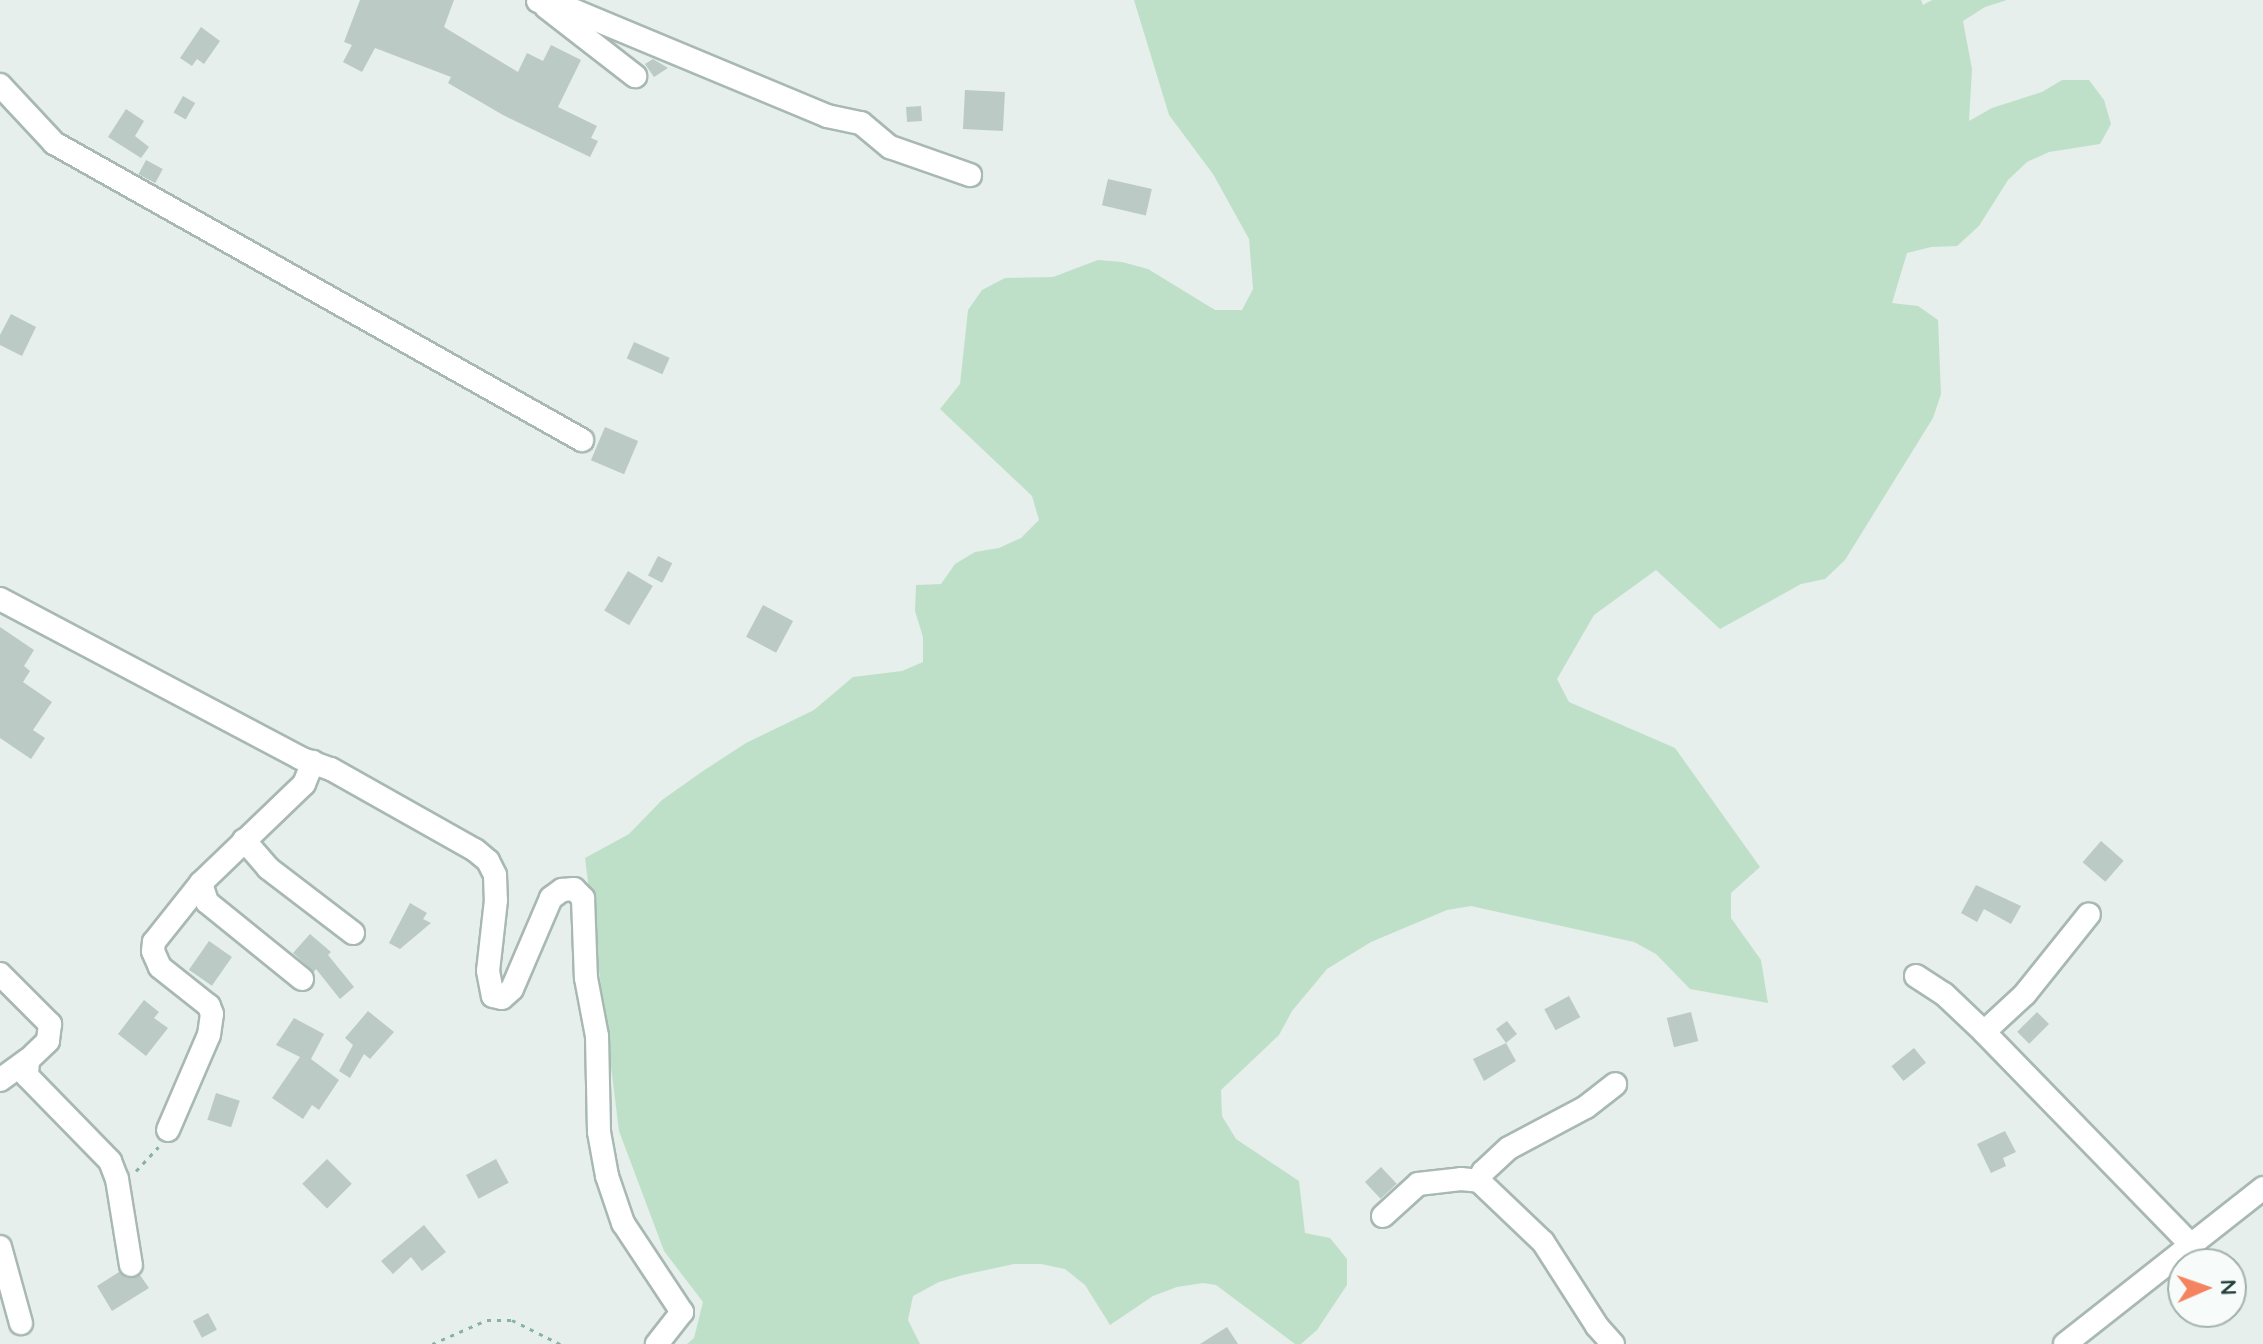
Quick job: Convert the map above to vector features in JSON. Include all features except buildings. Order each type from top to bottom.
[{"type":"street","points":[[536,1],[635,76]]},
{"type":"street","points":[[536,1],[575,11],[827,116],[861,123],[890,147],[970,175]]},
{"type":"street","points":[[0,85],[54,143],[582,440]]},
{"type":"street","points":[[0,599],[78,644],[331,769],[488,861],[495,875],[496,900],[488,971],[493,996],[502,998],[512,989],[551,898],[562,890],[574,889],[583,898],[586,978],[597,1036],[599,1132],[607,1176],[623,1223],[682,1312],[657,1344]]},
{"type":"street","points":[[168,1130],[209,1035],[212,1014],[209,1006],[160,967],[153,951],[154,942],[201,883],[304,784],[313,762]]},
{"type":"street","points":[[244,840],[268,868],[353,933]]},
{"type":"street","points":[[201,883],[207,902],[302,979]]},
{"type":"street","points":[[1984,1032],[2025,994],[2089,914]]},
{"type":"street","points":[[0,974],[50,1024],[48,1041],[0,1080]]},
{"type":"street","points":[[1916,976],[1944,994],[1984,1032],[2191,1245]]},
{"type":"street","points":[[28,1060],[27,1076],[32,1083],[110,1161],[117,1179],[131,1265]]},
{"type":"street","points":[[1479,1181],[1493,1161],[1509,1148],[1586,1107],[1615,1084]]},
{"type":"street","points":[[1383,1216],[1418,1184],[1461,1179],[1479,1181],[1556,1257],[1597,1326],[1613,1344]]},
{"type":"street","points":[[2065,1344],[2263,1188]]},
{"type":"street","points":[[0,1247],[21,1323]]},
{"type":"path","points":[[117,1179],[138,1170],[168,1130]]},
{"type":"path","points":[[432,1344],[487,1320],[499,1320],[529,1327],[560,1344]]},
{"type":"green space","points":[[1134,0],[1921,0],[1923,5],[1932,0],[2007,0],[1985,7],[1963,21],[1972,69],[1969,121],[1992,108],[2042,92],[2062,80],[2089,80],[2104,100],[2111,124],[2100,144],[2049,152],[2027,162],[2008,180],[1979,226],[1957,246],[1931,247],[1907,253],[1892,303],[1918,306],[1938,320],[1941,394],[1933,418],[1845,560],[1825,579],[1801,584],[1720,629],[1656,570],[1594,615],[1557,679],[1569,702],[1675,748],[1760,867],[1731,893],[1731,918],[1761,960],[1768,1003],[1690,989],[1656,954],[1634,942],[1471,906],[1447,910],[1371,942],[1327,969],[1292,1011],[1279,1035],[1221,1090],[1222,1116],[1236,1139],[1299,1181],[1305,1233],[1330,1238],[1347,1259],[1347,1285],[1317,1330],[1301,1344],[1295,1344],[1216,1285],[1203,1283],[1177,1287],[1153,1296],[1110,1325],[1085,1285],[1065,1269],[1041,1264],[1014,1264],[939,1282],[913,1296],[908,1320],[920,1344],[687,1344],[694,1338],[703,1302],[664,1251],[619,1131],[585,858],[629,834],[662,800],[703,771],[746,743],[814,710],[853,677],[902,671],[923,662],[923,637],[915,611],[916,585],[941,584],[955,564],[975,552],[999,548],[1021,538],[1039,520],[1032,496],[940,409],[960,384],[968,310],[982,290],[1005,278],[1053,277],[1098,260],[1148,269],[1215,310],[1242,310],[1253,289],[1249,239],[1213,174],[1169,115]]}]
